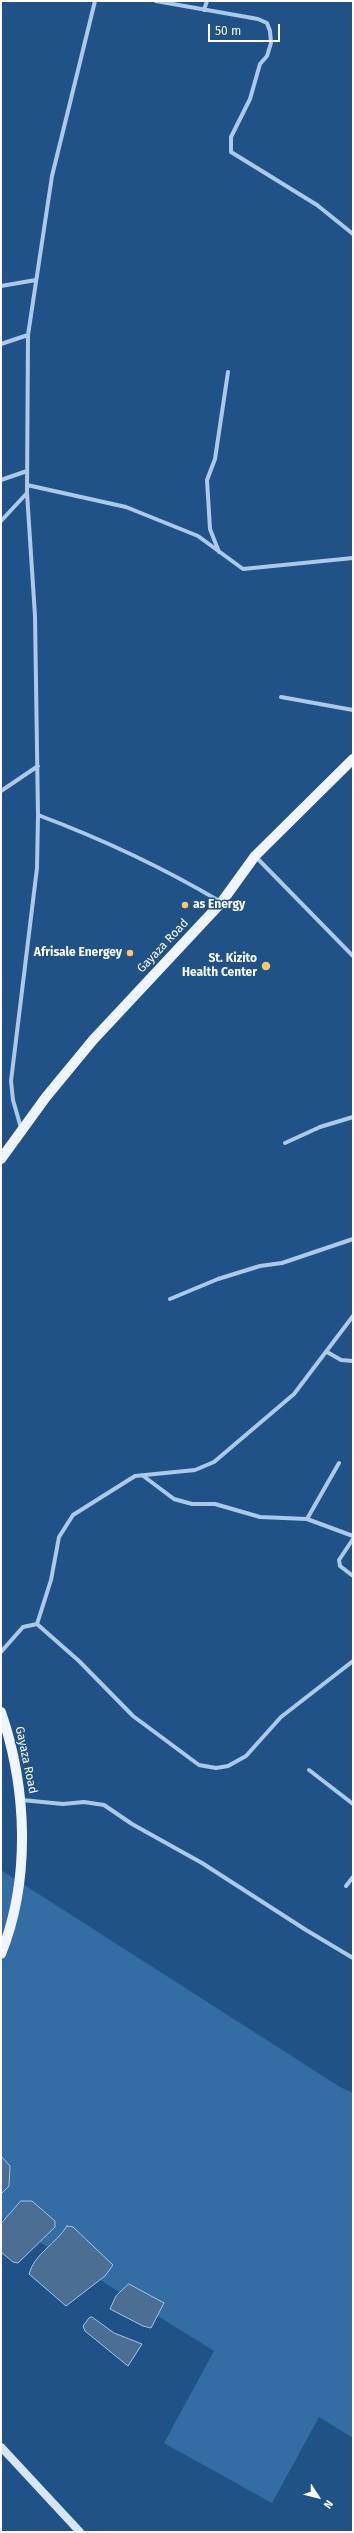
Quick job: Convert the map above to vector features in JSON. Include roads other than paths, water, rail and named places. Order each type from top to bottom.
[{"type":"main road","name":"Gayaza Road","points":[[1,1159],[93,1040],[221,903],[255,856],[353,759]]},
{"type":"main road","name":"Gayaza Road","points":[[1,1712],[15,1761],[22,1800],[22,1852],[13,1915],[1,1954]]},
{"type":"street","points":[[22,1131],[13,1100],[11,1081],[37,868],[38,815],[36,616],[26,493],[28,334],[52,176],[95,1]]},
{"type":"street","points":[[156,1],[258,19],[267,23],[270,31],[271,43],[267,56],[260,64],[250,99],[230,142],[231,152],[317,205],[353,234]]},
{"type":"street","points":[[204,10],[207,1]]},
{"type":"street","points":[[1,286],[36,280]]},
{"type":"street","points":[[1,344],[28,334]]},
{"type":"street","points":[[220,552],[210,529],[207,480],[215,458],[228,372]]},
{"type":"street","points":[[1,480],[27,471]]},
{"type":"street","points":[[27,485],[126,507],[198,536],[243,568],[353,558]]},
{"type":"street","points":[[1,521],[26,493]]},
{"type":"street","points":[[281,697],[353,710]]},
{"type":"street","points":[[1,791],[38,766]]},
{"type":"street","points":[[38,815],[103,840],[131,855],[170,872],[221,903]]},
{"type":"street","points":[[255,856],[353,956]]},
{"type":"street","points":[[285,1143],[320,1127],[353,1117]]},
{"type":"street","points":[[170,1299],[218,1279],[260,1266],[282,1263],[353,1240]]},
{"type":"street","points":[[37,1624],[51,1580],[59,1537],[65,1525],[73,1515],[135,1476],[195,1470],[214,1462],[294,1394],[353,1316]]},
{"type":"street","points":[[327,1352],[341,1360],[353,1361]]},
{"type":"street","points":[[307,1519],[339,1463]]},
{"type":"street","points":[[142,1475],[174,1499],[192,1504],[215,1504],[260,1517],[307,1519],[353,1536]]},
{"type":"street","points":[[353,1539],[339,1560],[340,1566],[353,1576]]},
{"type":"street","points":[[1,1652],[23,1627],[37,1624]]},
{"type":"street","points":[[37,1624],[79,1661],[133,1716],[199,1765],[216,1768],[228,1766],[246,1756],[281,1717],[353,1661]]},
{"type":"street","points":[[309,1770],[353,1804]]},
{"type":"street","points":[[22,1800],[63,1804],[84,1802],[104,1805],[132,1824],[202,1863],[306,1930],[353,1958]]},
{"type":"street","points":[[346,1886],[353,1877]]},
{"type":"street","points":[[1,2447],[80,2532]]},
{"type":"place","name":"as Energy","points":[[185,905]]},
{"type":"place","name":"Afrisale Energey","points":[[130,953]]},
{"type":"place","name":"St. Kizito Health Center","points":[[266,966]]}]
